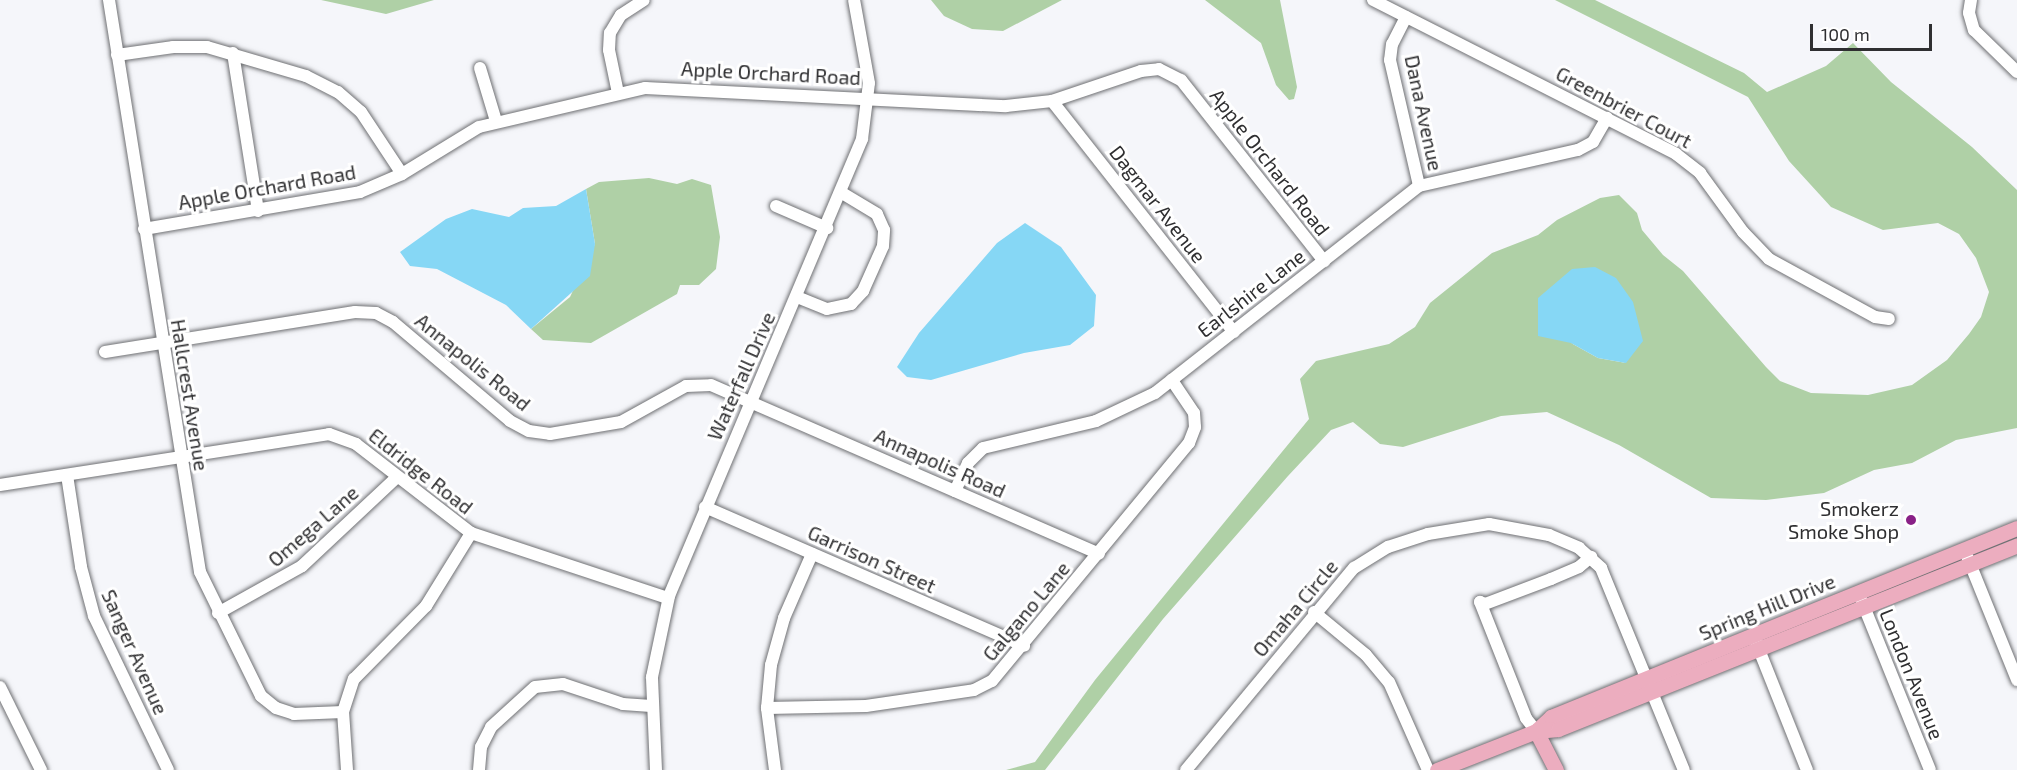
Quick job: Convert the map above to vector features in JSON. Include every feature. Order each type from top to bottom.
[{"type":"main road","name":"Spring Hill Drive","points":[[1756,642],[1859,592],[2017,528]]},
{"type":"main road","name":"Spring Hill Drive","points":[[1437,770],[1536,731],[1551,717],[1649,685],[1756,642],[1864,607],[2017,545]]},
{"type":"main road","points":[[1536,731],[1556,770]]},
{"type":"street","name":"Hallcrest Avenue","points":[[109,0],[195,555],[218,613],[255,688],[269,703],[294,714],[343,712]]},
{"type":"street","points":[[618,93],[609,50],[610,33],[621,15],[644,0]]},
{"type":"street","name":"Waterfall Drive","points":[[656,770],[651,706],[656,649],[668,598],[705,507],[842,193],[862,139],[868,98],[867,62],[854,0]]},
{"type":"street","name":"Greenbrier Court","points":[[1373,0],[1607,118],[1689,164],[1768,258],[1875,317],[1889,319]]},
{"type":"street","points":[[1971,0],[1969,13],[1974,30],[2017,72]]},
{"type":"street","name":"Dana Avenue","points":[[1406,17],[1392,44],[1390,60],[1419,186]]},
{"type":"street","points":[[117,55],[191,46],[233,53],[306,76],[338,92],[372,125],[402,174]]},
{"type":"street","points":[[233,53],[258,211]]},
{"type":"street","points":[[480,68],[496,121]]},
{"type":"street","name":"Apple Orchard Road","points":[[144,229],[336,198],[402,174],[462,134],[496,121],[618,93],[667,87],[1006,106],[1052,101],[1150,68],[1174,75],[1324,261]]},
{"type":"street","name":"Dagmar Avenue","points":[[1052,101],[1234,332]]},
{"type":"street","name":"Earlshire Lane","points":[[956,491],[968,463],[983,448],[1115,414],[1172,380],[1419,186],[1578,150],[1593,142],[1607,118]]},
{"type":"street","points":[[796,297],[827,309],[843,307],[858,298],[883,246],[884,230],[872,208],[842,193]]},
{"type":"street","points":[[776,206],[827,228]]},
{"type":"street","name":"Annapolis Road","points":[[105,352],[355,312],[376,313],[393,322],[510,421],[540,434],[621,422],[695,383],[711,385],[1099,554]]},
{"type":"street","name":"Galgano Lane","points":[[767,708],[866,706],[974,690],[1000,675],[1193,434],[1192,407],[1172,380]]},
{"type":"street","name":"Eldridge Road","points":[[0,485],[329,434],[356,444],[471,533],[668,598]]},
{"type":"street","name":"Sanger Avenue","points":[[67,475],[81,567],[94,616],[168,770]]},
{"type":"street","name":"Omega Lane","points":[[218,613],[302,566],[397,477]]},
{"type":"street","name":"Garrison Street","points":[[705,507],[1024,646]]},
{"type":"street","name":"Omaha Circle","points":[[1186,770],[1343,578],[1370,556],[1450,529],[1489,524],[1523,528],[1579,548],[1591,557],[1607,579],[1684,770]]},
{"type":"street","points":[[347,770],[343,712],[354,679],[431,600],[471,533]]},
{"type":"street","points":[[1964,550],[2017,680]]},
{"type":"street","points":[[775,770],[767,708],[777,641],[812,554]]},
{"type":"street","points":[[1536,731],[1526,718],[1480,602],[1485,604],[1551,579],[1579,567],[1591,557]]},
{"type":"street","name":"London Avenue","points":[[1859,592],[1930,770]]},
{"type":"street","points":[[1314,612],[1366,655],[1389,682],[1428,770]]},
{"type":"street","points":[[1756,642],[1807,770]]},
{"type":"street","points":[[479,770],[481,747],[491,727],[535,687],[563,684],[623,704],[651,706]]},
{"type":"street","points":[[0,687],[41,770]]},
{"type":"green space","points":[[321,0],[434,0],[386,14]]},
{"type":"green space","points":[[931,0],[1062,0],[1003,31],[972,29],[944,16]]},
{"type":"green space","points":[[1205,0],[1280,0],[1297,87],[1294,99],[1289,100],[1276,85],[1261,43]]},
{"type":"green space","points":[[1555,0],[1595,0],[1744,73],[1767,92],[1826,66],[1853,43],[1891,82],[1972,147],[2017,190],[2017,428],[1956,440],[1912,463],[1874,470],[1824,493],[1766,500],[1711,498],[1619,445],[1547,412],[1501,416],[1403,447],[1380,444],[1353,422],[1331,430],[1288,476],[1163,619],[1045,770],[1006,770],[1035,762],[1095,680],[1309,419],[1300,379],[1316,361],[1389,344],[1415,327],[1430,303],[1492,253],[1538,235],[1557,220],[1600,198],[1619,195],[1637,213],[1642,230],[1663,255],[1683,271],[1780,381],[1811,393],[1868,395],[1912,385],[1947,360],[1981,317],[1989,292],[1976,258],[1959,234],[1938,223],[1883,230],[1831,207],[1789,161],[1748,97]],"holes":[[[1571,343],[1626,363],[1598,358]]]},
{"type":"green space","points":[[649,178],[677,184],[692,179],[711,185],[720,237],[716,269],[699,285],[680,285],[677,294],[591,343],[543,340],[531,329],[570,297],[595,244],[586,189],[599,182]]},
{"type":"water","points":[[586,189],[595,244],[590,276],[531,329],[506,305],[437,269],[410,266],[400,252],[446,219],[472,209],[509,217],[523,208],[556,206]]},
{"type":"water","points":[[1025,223],[1061,247],[1096,295],[1094,326],[1070,345],[1024,353],[931,380],[907,377],[897,367],[919,333],[997,243]]},
{"type":"water","points":[[1595,267],[1616,278],[1633,302],[1643,341],[1626,363],[1598,358],[1571,343],[1538,336],[1538,298],[1572,269]]},
{"type":"place","name":"Smokerz Smoke Shop","points":[[1911,520]]}]
